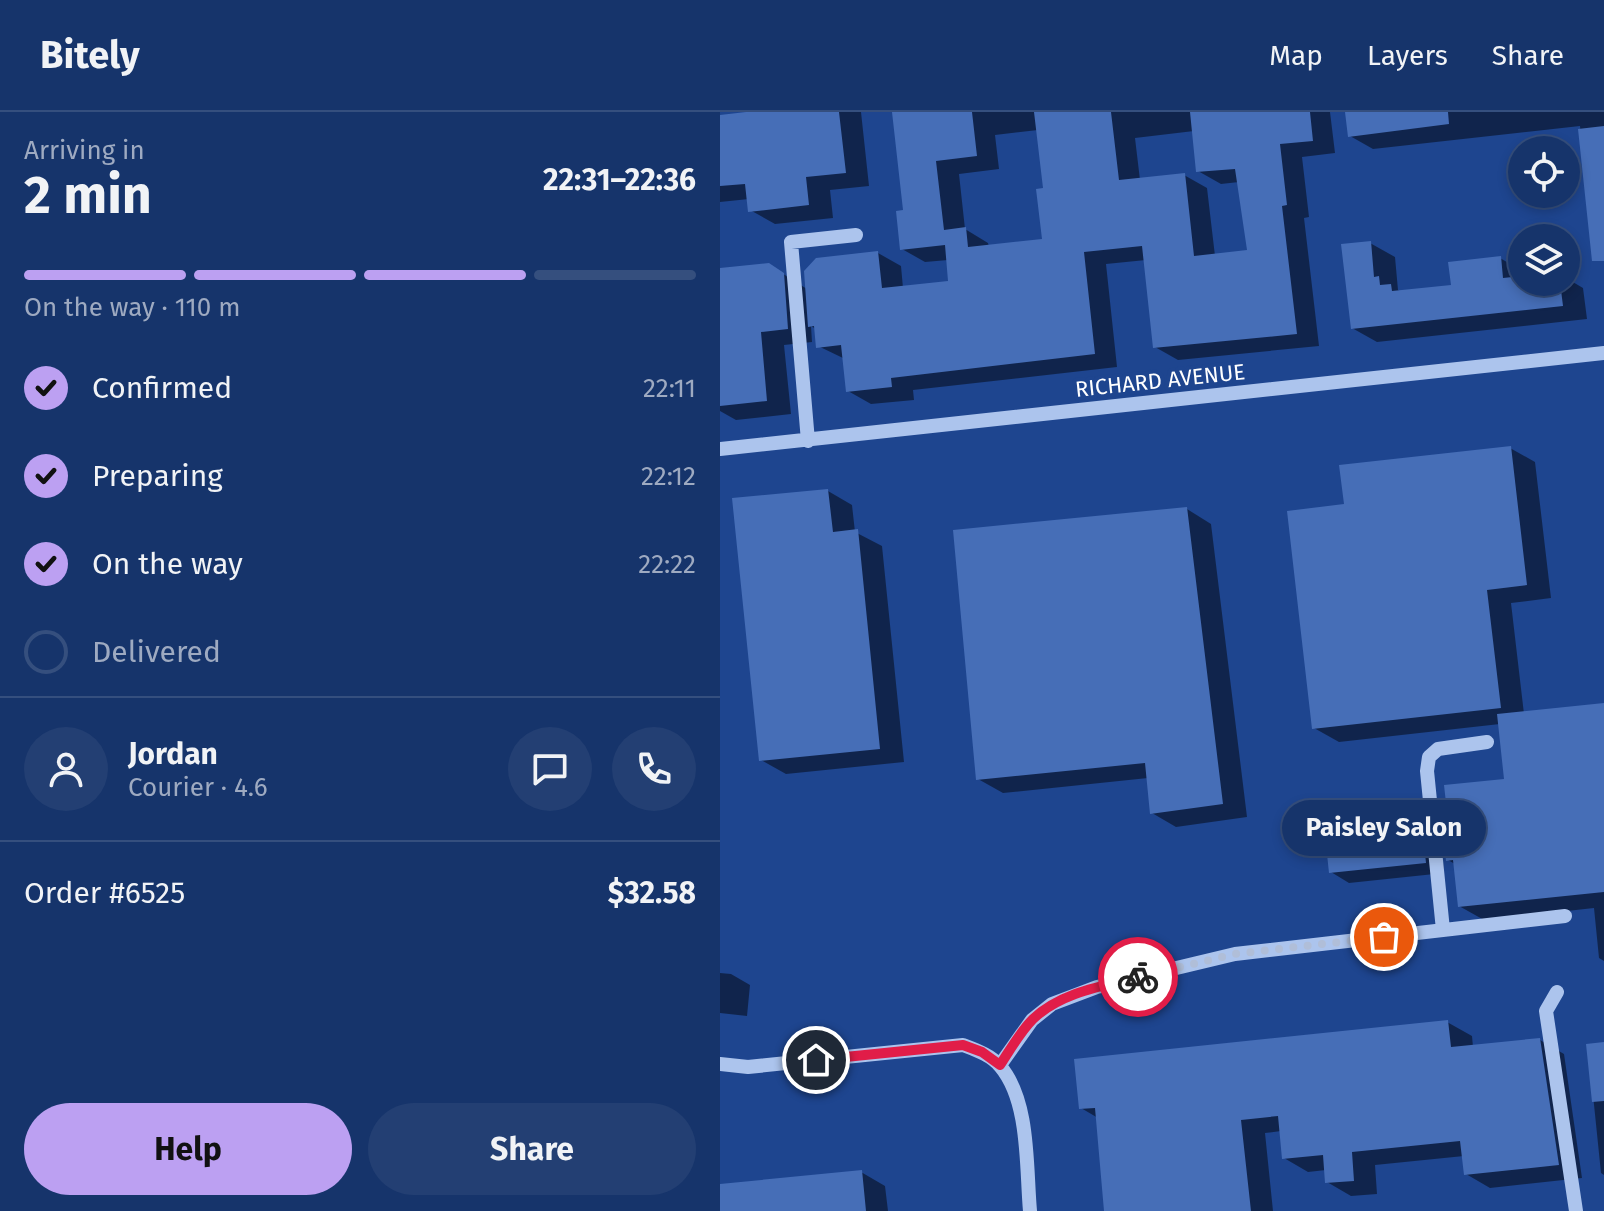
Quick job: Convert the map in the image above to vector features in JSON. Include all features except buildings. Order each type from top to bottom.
[{"type":"street","points":[[808,441],[791,242],[856,235]]},
{"type":"street","name":"RICHARD AVENUE","points":[[720,449],[1604,353]]},
{"type":"street","points":[[1443,930],[1427,771],[1429,757],[1438,749],[1487,742]]},
{"type":"street","points":[[1000,1065],[1032,1020],[1052,1004],[1097,987],[1235,954],[1565,916]]},
{"type":"street","points":[[1557,992],[1546,1011],[1576,1211]]},
{"type":"street","points":[[720,1064],[748,1067],[963,1045],[982,1052],[1000,1065],[1020,1101],[1030,1211]]},
{"type":"way so far","points":[[1138,977],[1235,954],[1384,937]]},
{"type":"place","name":"Paisley Salon","points":[[1384,937]]},
{"type":"route","points":[[816,1060],[963,1045],[982,1052],[1000,1065],[1032,1020],[1052,1004],[1097,987],[1138,977]]}]
